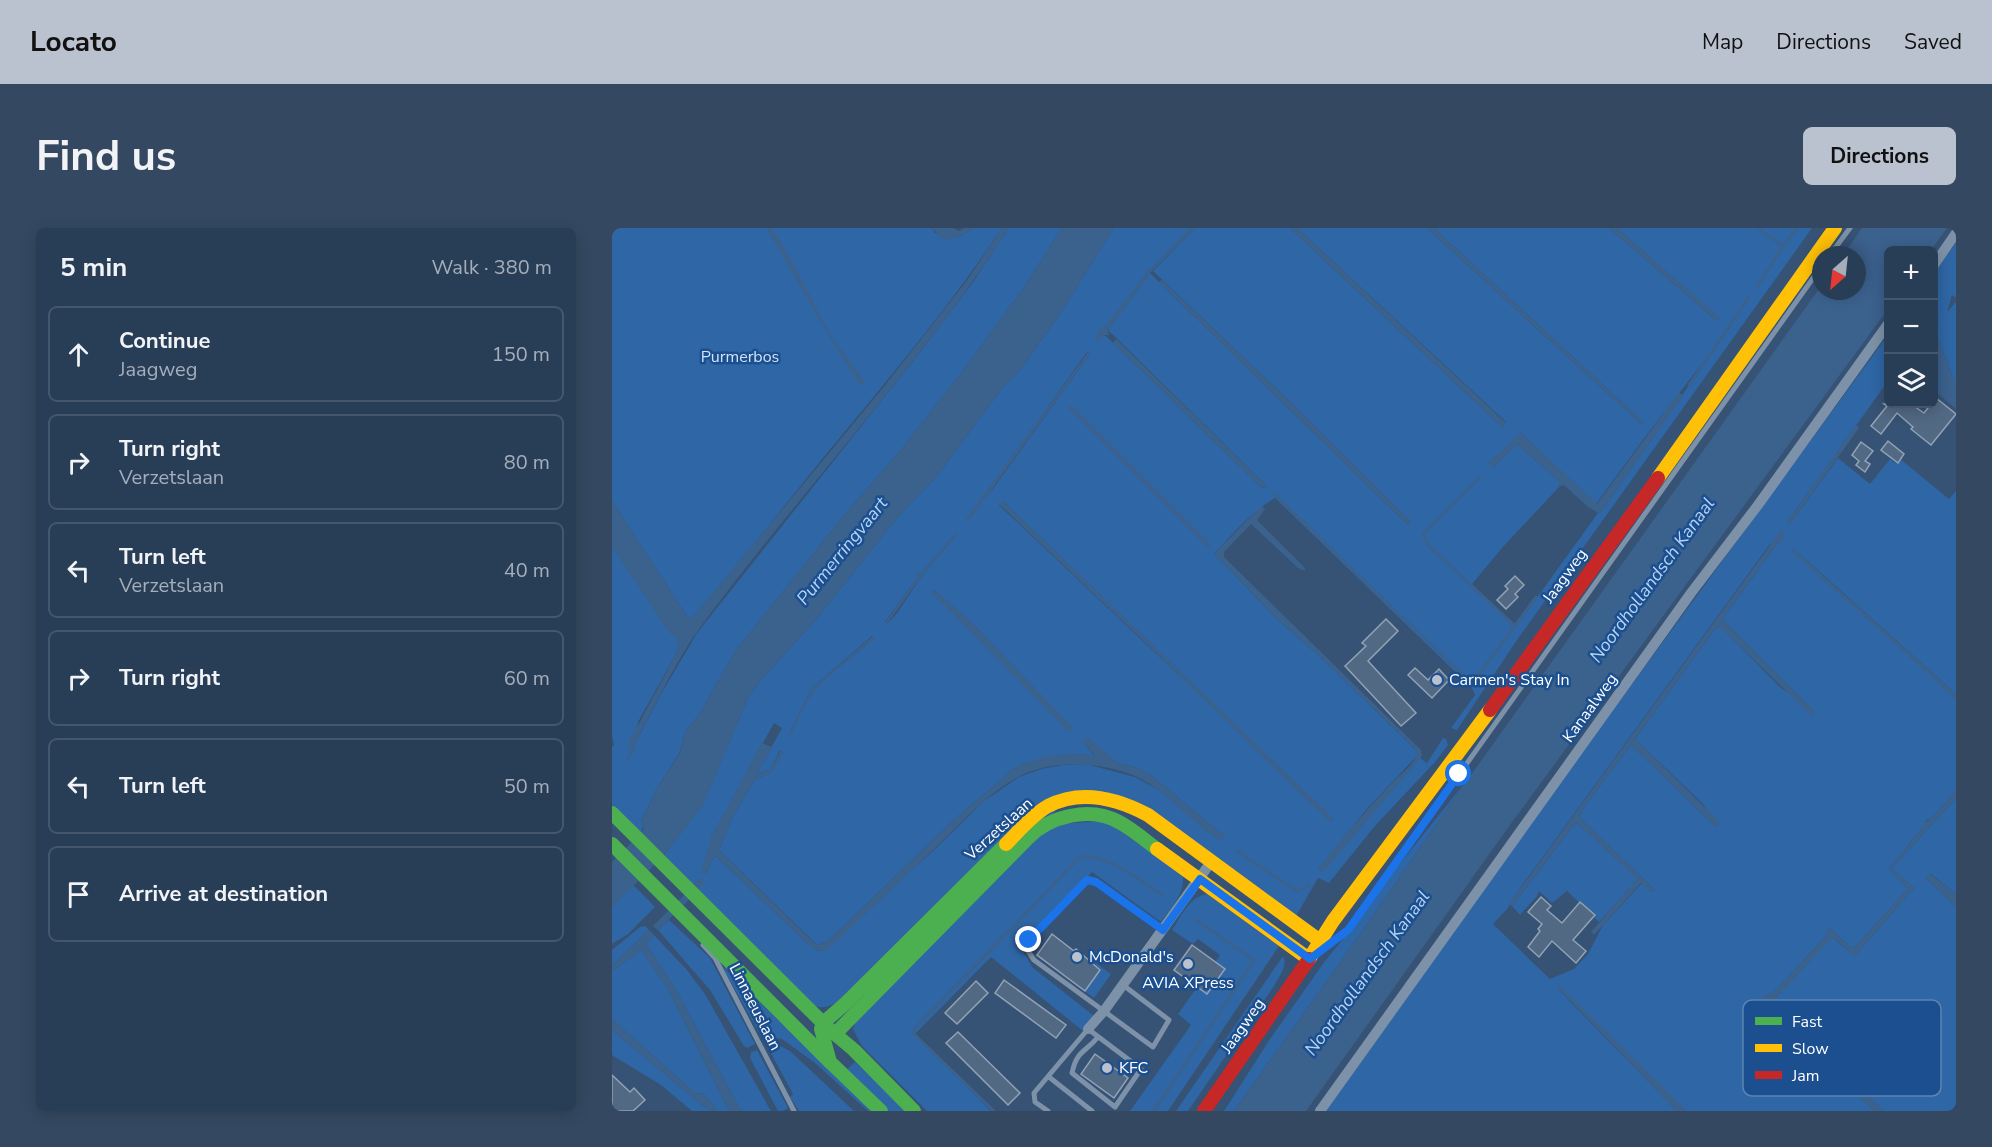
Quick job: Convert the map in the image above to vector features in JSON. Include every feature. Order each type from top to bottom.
[{"type":"main road","name":"Jaagweg","points":[[1204,1111],[1310,959],[1326,941],[1333,921],[1681,446],[1834,228]]},
{"type":"main road","name":"Verzetslaan","points":[[826,1031],[846,1003],[1014,834],[1049,807],[1065,801],[1090,797],[1132,806],[1326,941]]},
{"type":"main road","points":[[612,813],[691,914]]},
{"type":"main road","name":"Verzetslaan","points":[[826,1031],[1040,828],[1068,816],[1084,813],[1118,821],[1310,959]]},
{"type":"main road","points":[[612,832],[830,1062],[881,1111]]},
{"type":"main road","points":[[612,844],[826,1031],[854,1050],[914,1111]]},
{"type":"main road","points":[[826,1031],[830,1062]]},
{"type":"street","points":[[1938,259],[1956,233]]},
{"type":"street","name":"Kanaalweg","points":[[1320,1111],[1684,602],[1758,505],[1884,330]]},
{"type":"street","points":[[1088,1029],[1104,1011],[1211,862]]},
{"type":"lane","points":[[1837,246],[1850,228]]},
{"type":"lane","name":"Jaagweg","points":[[1326,941],[1348,930],[1812,280]]},
{"type":"lane","points":[[612,852],[691,914]]},
{"type":"lane","points":[[1123,985],[1169,1020],[1153,1047],[1034,960],[1026,948],[1029,940],[1087,880],[1096,882],[1163,930]]},
{"type":"lane","name":"Linnaeuslaan","points":[[691,914],[794,1111]]},
{"type":"lane","points":[[1048,1111],[1035,1102],[1033,1096],[1088,1029],[1141,1069],[1114,1107],[1072,1073],[1079,1053],[1098,1037]]},
{"type":"lane","points":[[1049,1077],[1092,1111]]},
{"type":"green space","name":"Purmerbos","points":[[612,228],[932,228],[935,233],[956,238],[974,228],[1002,228],[916,345],[693,617],[688,618],[612,501]]},
{"type":"green space","points":[[1009,228],[1062,228],[1024,287],[961,373],[900,451],[845,514],[736,650],[700,713],[685,732],[680,752],[656,790],[641,821],[644,823],[641,833],[612,805],[612,747],[614,745],[612,736],[612,547],[679,641],[677,652],[638,722],[633,755],[635,744],[661,694],[697,633],[921,351],[973,282]]},
{"type":"green space","points":[[1114,228],[1191,228],[1151,269],[1146,269],[1148,271],[1096,340],[1103,335],[1106,336],[1262,488],[1267,486],[1108,330],[1150,273],[1408,525],[1411,522],[1153,271],[1195,228],[1290,228],[1502,427],[1506,422],[1297,228],[1427,228],[1642,425],[1644,423],[1434,228],[1609,228],[1717,321],[1719,318],[1617,228],[1812,228],[1517,640],[1457,730],[1451,728],[1475,695],[1472,688],[1275,498],[1250,517],[1214,554],[1278,620],[1318,655],[1417,751],[1417,756],[1365,811],[1319,869],[1323,871],[1420,758],[1427,763],[1443,738],[1446,739],[1448,745],[1374,827],[1329,883],[1318,878],[1296,916],[1158,817],[1074,795],[841,1000],[827,1007],[812,1005],[664,855],[703,804],[748,698],[759,682],[819,616],[897,518],[937,476],[1058,317]],"holes":[[[1719,342],[1601,512],[1598,513],[1515,628],[1472,584],[1560,486],[1559,481],[1517,444],[1493,468],[1521,433],[1596,504],[1648,433]],[[1087,352],[1090,354],[995,486],[966,521]],[[1003,501],[1153,646],[1182,678],[999,505]],[[957,534],[922,576],[887,624],[885,622],[917,578],[918,573],[920,574]],[[934,590],[975,626],[1073,729],[1069,731],[932,592]],[[872,636],[874,638],[868,644],[817,687],[788,736],[811,689]],[[774,723],[782,728],[756,775],[771,769],[780,750],[783,752],[769,772],[755,779],[733,816],[719,850],[817,945],[828,941],[957,817],[1011,770],[1079,754],[1095,757],[1083,741],[1118,763],[1138,768],[1152,776],[1218,831],[1206,830],[1162,792],[1135,777],[1086,764],[1041,769],[1019,777],[984,801],[932,852],[818,951],[716,856],[713,857],[706,874],[712,836]]]},
{"type":"green space","points":[[1956,243],[1956,298],[1952,295],[1947,312],[1956,302],[1956,380],[1953,378],[1938,338],[1938,268]]},
{"type":"green space","points":[[1884,340],[1884,387],[1787,522],[1790,524],[1838,458],[1870,484],[1890,459],[1895,463],[1899,458],[1949,499],[1956,491],[1956,694],[1793,548],[1956,699],[1956,791],[1931,819],[1926,820],[1924,826],[1889,868],[1908,889],[1854,948],[1830,928],[1828,934],[1774,992],[1768,995],[1768,1000],[1743,1000],[1743,1096],[1859,1096],[1874,1111],[1686,1111],[1557,988],[1677,1111],[1319,1111]],"holes":[[[1784,538],[1777,544],[1724,617],[1724,621],[1815,712],[1780,687],[1720,626],[1715,629],[1635,739],[1704,805],[1716,827],[1631,745],[1582,810],[1580,818],[1655,890],[1652,892],[1642,883],[1603,925],[1588,954],[1574,969],[1550,979],[1493,924],[1507,909],[1770,544]]]},
{"type":"green space","points":[[1468,779],[1234,1111],[1224,1111],[1270,1039],[1325,961]]},
{"type":"green space","points":[[1956,798],[1956,894],[1931,874],[1926,878],[1956,907],[1956,1111],[1883,1111],[1868,1096],[1941,1096],[1941,1000],[1774,1000],[1832,937],[1851,953],[1858,952],[1914,888],[1892,868]]},
{"type":"green space","points":[[1106,821],[1183,875],[1182,888],[1176,900],[1161,922],[1092,872],[1021,947],[1032,967],[1094,1016],[1083,1031],[991,957],[915,1034],[991,1111],[927,1111],[862,1046],[853,1029],[856,1021],[1042,832],[1056,824]]},
{"type":"green space","points":[[1576,822],[1638,879],[1599,922],[1567,891],[1552,903],[1539,891],[1520,915],[1512,906]]},
{"type":"green space","points":[[633,885],[655,907],[628,934],[612,944],[612,907]]},
{"type":"green space","points":[[1207,894],[1279,946],[1168,1111],[1130,1111],[1191,1025],[1178,1014],[1220,955],[1198,939],[1193,944],[1172,930],[1191,903]]},
{"type":"green space","points":[[669,920],[710,958],[755,1044],[747,1048],[744,1046],[710,990],[658,930]]},
{"type":"green space","points":[[645,926],[649,930],[612,966],[612,950],[640,927]]},
{"type":"green space","points":[[654,935],[687,970],[705,994],[771,1111],[741,1111],[675,988],[646,944]]},
{"type":"green space","points":[[641,950],[668,989],[729,1111],[714,1111],[716,1109],[704,1094],[695,1093],[612,1019],[612,971]]},
{"type":"green space","points":[[1283,956],[1284,968],[1274,986],[1188,1111],[1176,1111]]},
{"type":"green space","points":[[1096,963],[1111,974],[1094,998],[1079,987]]},
{"type":"green space","points":[[722,966],[872,1111],[868,1111],[815,1063],[782,1039],[761,1036]]},
{"type":"green space","points":[[612,1030],[711,1111],[692,1111],[661,1085],[612,1055]]},
{"type":"green space","points":[[775,1043],[790,1051],[854,1111],[799,1111],[790,1097],[793,1094],[766,1044]]},
{"type":"green space","points":[[757,1050],[788,1108],[783,1111],[778,1111],[750,1058],[751,1052]]},
{"type":"green space","points":[[855,1062],[908,1111],[888,1111],[846,1070]]},
{"type":"water","points":[[766,228],[772,228],[830,334],[865,382],[861,386],[836,347]]},
{"type":"water","points":[[932,228],[953,228],[959,231],[964,228],[974,228],[956,238],[946,240]]},
{"type":"water","points":[[1002,228],[1009,228],[936,331],[699,629],[668,680],[628,761],[626,759],[630,753],[628,744],[677,652],[679,642],[675,636],[670,634],[612,547],[612,501],[688,618],[693,617],[882,389],[968,279]]},
{"type":"water","name":"Purmerringvaart","points":[[1062,228],[1114,228],[1058,317],[937,476],[897,518],[819,616],[759,682],[748,698],[703,805],[664,855],[612,907],[612,862],[643,831],[644,823],[641,822],[656,790],[680,753],[685,732],[700,713],[736,650],[845,514],[900,451],[961,373],[1024,287]]},
{"type":"water","points":[[1191,228],[1195,228],[1150,273],[1108,330],[1109,335],[1103,335],[1099,341],[1095,340],[1099,330],[1107,324],[1148,271],[1146,269],[1149,267],[1151,269]]},
{"type":"water","points":[[1290,228],[1297,228],[1506,423],[1502,427]]},
{"type":"water","points":[[1427,228],[1434,228],[1644,423],[1642,425]]},
{"type":"water","points":[[1609,228],[1617,228],[1720,318],[1717,321]]},
{"type":"water","name":"Noordhollandsch Kanaal","points":[[1862,228],[1947,228],[1934,246],[1884,246],[1884,314],[1510,825],[1306,1111],[1234,1111],[1812,299],[1866,300],[1866,246],[1849,246]]},
{"type":"water","points":[[1162,280],[1411,522],[1408,525],[1159,282]]},
{"type":"water","points":[[1938,338],[1953,378],[1956,380],[1956,409],[1938,393]]},
{"type":"water","points":[[1116,339],[1267,486],[1262,488],[1113,343]]},
{"type":"water","points":[[1088,352],[1090,354],[968,522],[965,520]]},
{"type":"water","points":[[1679,392],[1683,396],[1601,512],[1598,513],[1588,507],[1564,485],[1560,486],[1559,481],[1517,444],[1493,468],[1488,463],[1521,433],[1597,504]]},
{"type":"water","points":[[1071,405],[1211,545],[1208,548],[1068,408]]},
{"type":"water","points":[[1856,425],[1859,428],[1790,524],[1787,522]]},
{"type":"water","points":[[1003,501],[1334,819],[1330,822],[999,504]]},
{"type":"water","points":[[1261,506],[1265,509],[1257,520],[1305,568],[1305,571],[1298,568],[1251,524],[1224,552],[1224,557],[1421,750],[1422,756],[1323,872],[1319,868],[1328,856],[1367,810],[1410,766],[1417,751],[1318,655],[1278,620],[1214,554]]},
{"type":"water","points":[[1781,530],[1784,532],[1784,538],[1777,544],[1724,617],[1724,621],[1815,712],[1812,716],[1719,626],[1635,739],[1720,822],[1716,827],[1631,745],[1582,810],[1580,818],[1655,890],[1652,892],[1641,883],[1594,935],[1591,932],[1637,879],[1576,822],[1512,906],[1509,904]]},
{"type":"water","points":[[955,533],[957,534],[922,576],[887,624],[885,623],[917,578],[915,577],[918,573],[920,574]]},
{"type":"water","points":[[1792,548],[1956,694],[1956,699],[1790,550]]},
{"type":"water","points":[[934,590],[975,626],[1074,729],[1069,732],[931,592]]},
{"type":"water","points":[[873,636],[875,638],[816,688],[790,737],[788,736],[811,689]]},
{"type":"water","points":[[1088,737],[1118,763],[1138,768],[1152,776],[1218,831],[1225,833],[1223,840],[1209,833],[1168,798],[1135,776],[1092,765],[1047,767],[1020,776],[996,791],[824,951],[816,950],[808,944],[716,856],[706,874],[701,872],[712,836],[762,743],[772,747],[756,775],[771,769],[781,750],[783,752],[773,770],[755,779],[733,816],[719,850],[817,945],[828,941],[957,817],[1011,770],[1021,764],[1048,756],[1079,754],[1095,756],[1083,741]]},
{"type":"water","points":[[1956,791],[1956,798],[1892,868],[1914,888],[1858,952],[1859,955],[1856,956],[1832,938],[1774,1000],[1764,1000],[1765,995],[1774,992],[1828,934],[1827,929],[1830,928],[1854,948],[1908,889],[1889,868],[1924,826],[1924,822],[1931,819]]},
{"type":"water","points":[[1930,874],[1956,894],[1956,907],[1926,878]]},
{"type":"water","points":[[698,878],[704,880],[699,890],[658,930],[653,926],[694,885]]},
{"type":"water","points":[[649,930],[654,935],[646,944],[675,988],[741,1111],[729,1111],[668,989],[641,950],[612,971],[612,966]]},
{"type":"water","points":[[1559,985],[1686,1111],[1677,1111],[1557,987]]},
{"type":"water","points":[[612,1019],[695,1093],[704,1094],[716,1109],[711,1111],[697,1101],[612,1030]]},
{"type":"water","points":[[1859,1096],[1868,1096],[1883,1111],[1874,1111]]},
{"type":"building","points":[[1938,400],[1956,414],[1931,445],[1911,429],[1913,427],[1897,413],[1881,434],[1871,426],[1885,408],[1917,408],[1924,413],[1928,408],[1938,408]]},
{"type":"building","points":[[1888,441],[1904,454],[1898,463],[1881,450]]},
{"type":"building","points":[[1861,442],[1873,451],[1865,461],[1870,464],[1865,472],[1856,465],[1859,461],[1852,455]]},
{"type":"building","points":[[1515,576],[1524,585],[1515,594],[1518,597],[1506,609],[1497,600],[1508,589],[1505,586]]},
{"type":"building","points":[[1386,619],[1398,631],[1368,661],[1416,713],[1401,726],[1345,666],[1366,646],[1362,643]]},
{"type":"building","points":[[1415,668],[1428,680],[1439,669],[1449,680],[1432,698],[1408,675]]},
{"type":"building","points":[[1541,897],[1551,906],[1547,910],[1562,923],[1580,902],[1595,915],[1573,940],[1586,951],[1576,963],[1552,941],[1539,957],[1528,947],[1540,931],[1538,929],[1542,924],[1528,912]]},
{"type":"building","points":[[1052,934],[1074,951],[1076,949],[1100,970],[1085,991],[1037,955]]},
{"type":"building","points":[[1192,945],[1225,969],[1207,994],[1174,970]]},
{"type":"building","points":[[1004,980],[1066,1025],[1056,1038],[995,993]]},
{"type":"building","points":[[976,981],[988,993],[957,1024],[945,1013]]},
{"type":"building","points":[[958,1032],[1020,1093],[1008,1105],[946,1043]]},
{"type":"building","points":[[1095,1054],[1128,1078],[1114,1098],[1081,1074]]},
{"type":"building","points":[[612,1075],[630,1092],[634,1088],[645,1100],[633,1111],[612,1111]]},
{"type":"waterway","points":[[1757,287],[1783,246],[1758,228]]},
{"type":"waterway","points":[[1784,245],[1797,228]]},
{"type":"waterway","points":[[1689,385],[1750,296]]},
{"type":"waterway","points":[[1479,478],[1423,534],[1429,546],[1515,626]]},
{"type":"waterway","points":[[1274,494],[1472,684],[1536,597]]},
{"type":"waterway","points":[[1237,851],[1297,891],[1309,885]]},
{"type":"waterway","points":[[994,1111],[915,1035],[914,1031],[917,1026],[1080,857],[1091,857],[1113,864],[1162,895]]},
{"type":"waterway","points":[[1154,1111],[1254,960],[1196,920]]},
{"type":"traffic: fast","points":[[612,813],[831,1031]]},
{"type":"traffic: fast","points":[[914,1111],[854,1050],[835,1034],[1028,838],[1047,824],[1083,814],[1108,817],[1129,828],[1157,849]]},
{"type":"traffic: fast","points":[[612,844],[830,1062]]},
{"type":"traffic: fast","points":[[881,1111],[830,1062],[821,1029],[823,1023],[1006,844]]},
{"type":"traffic: slow","points":[[1658,478],[1835,228]]},
{"type":"traffic: slow","points":[[1157,849],[1309,959],[1333,921],[1490,710]]},
{"type":"traffic: slow","points":[[1006,844],[1037,814],[1061,801],[1086,797],[1124,804],[1148,815],[1320,941]]},
{"type":"traffic: jam","points":[[1490,710],[1658,478]]},
{"type":"traffic: jam","points":[[1204,1111],[1309,959]]},
{"type":"place","name":"Carmen's Stay In","points":[[1437,680]]},
{"type":"place","name":"McDonald's","points":[[1077,957]]},
{"type":"place","name":"AVIA XPress","points":[[1188,964]]},
{"type":"place","name":"KFC","points":[[1107,1068]]},
{"type":"route","points":[[1029,940],[1087,880],[1096,882],[1163,930],[1200,879],[1310,959],[1348,930],[1459,774]]}]
